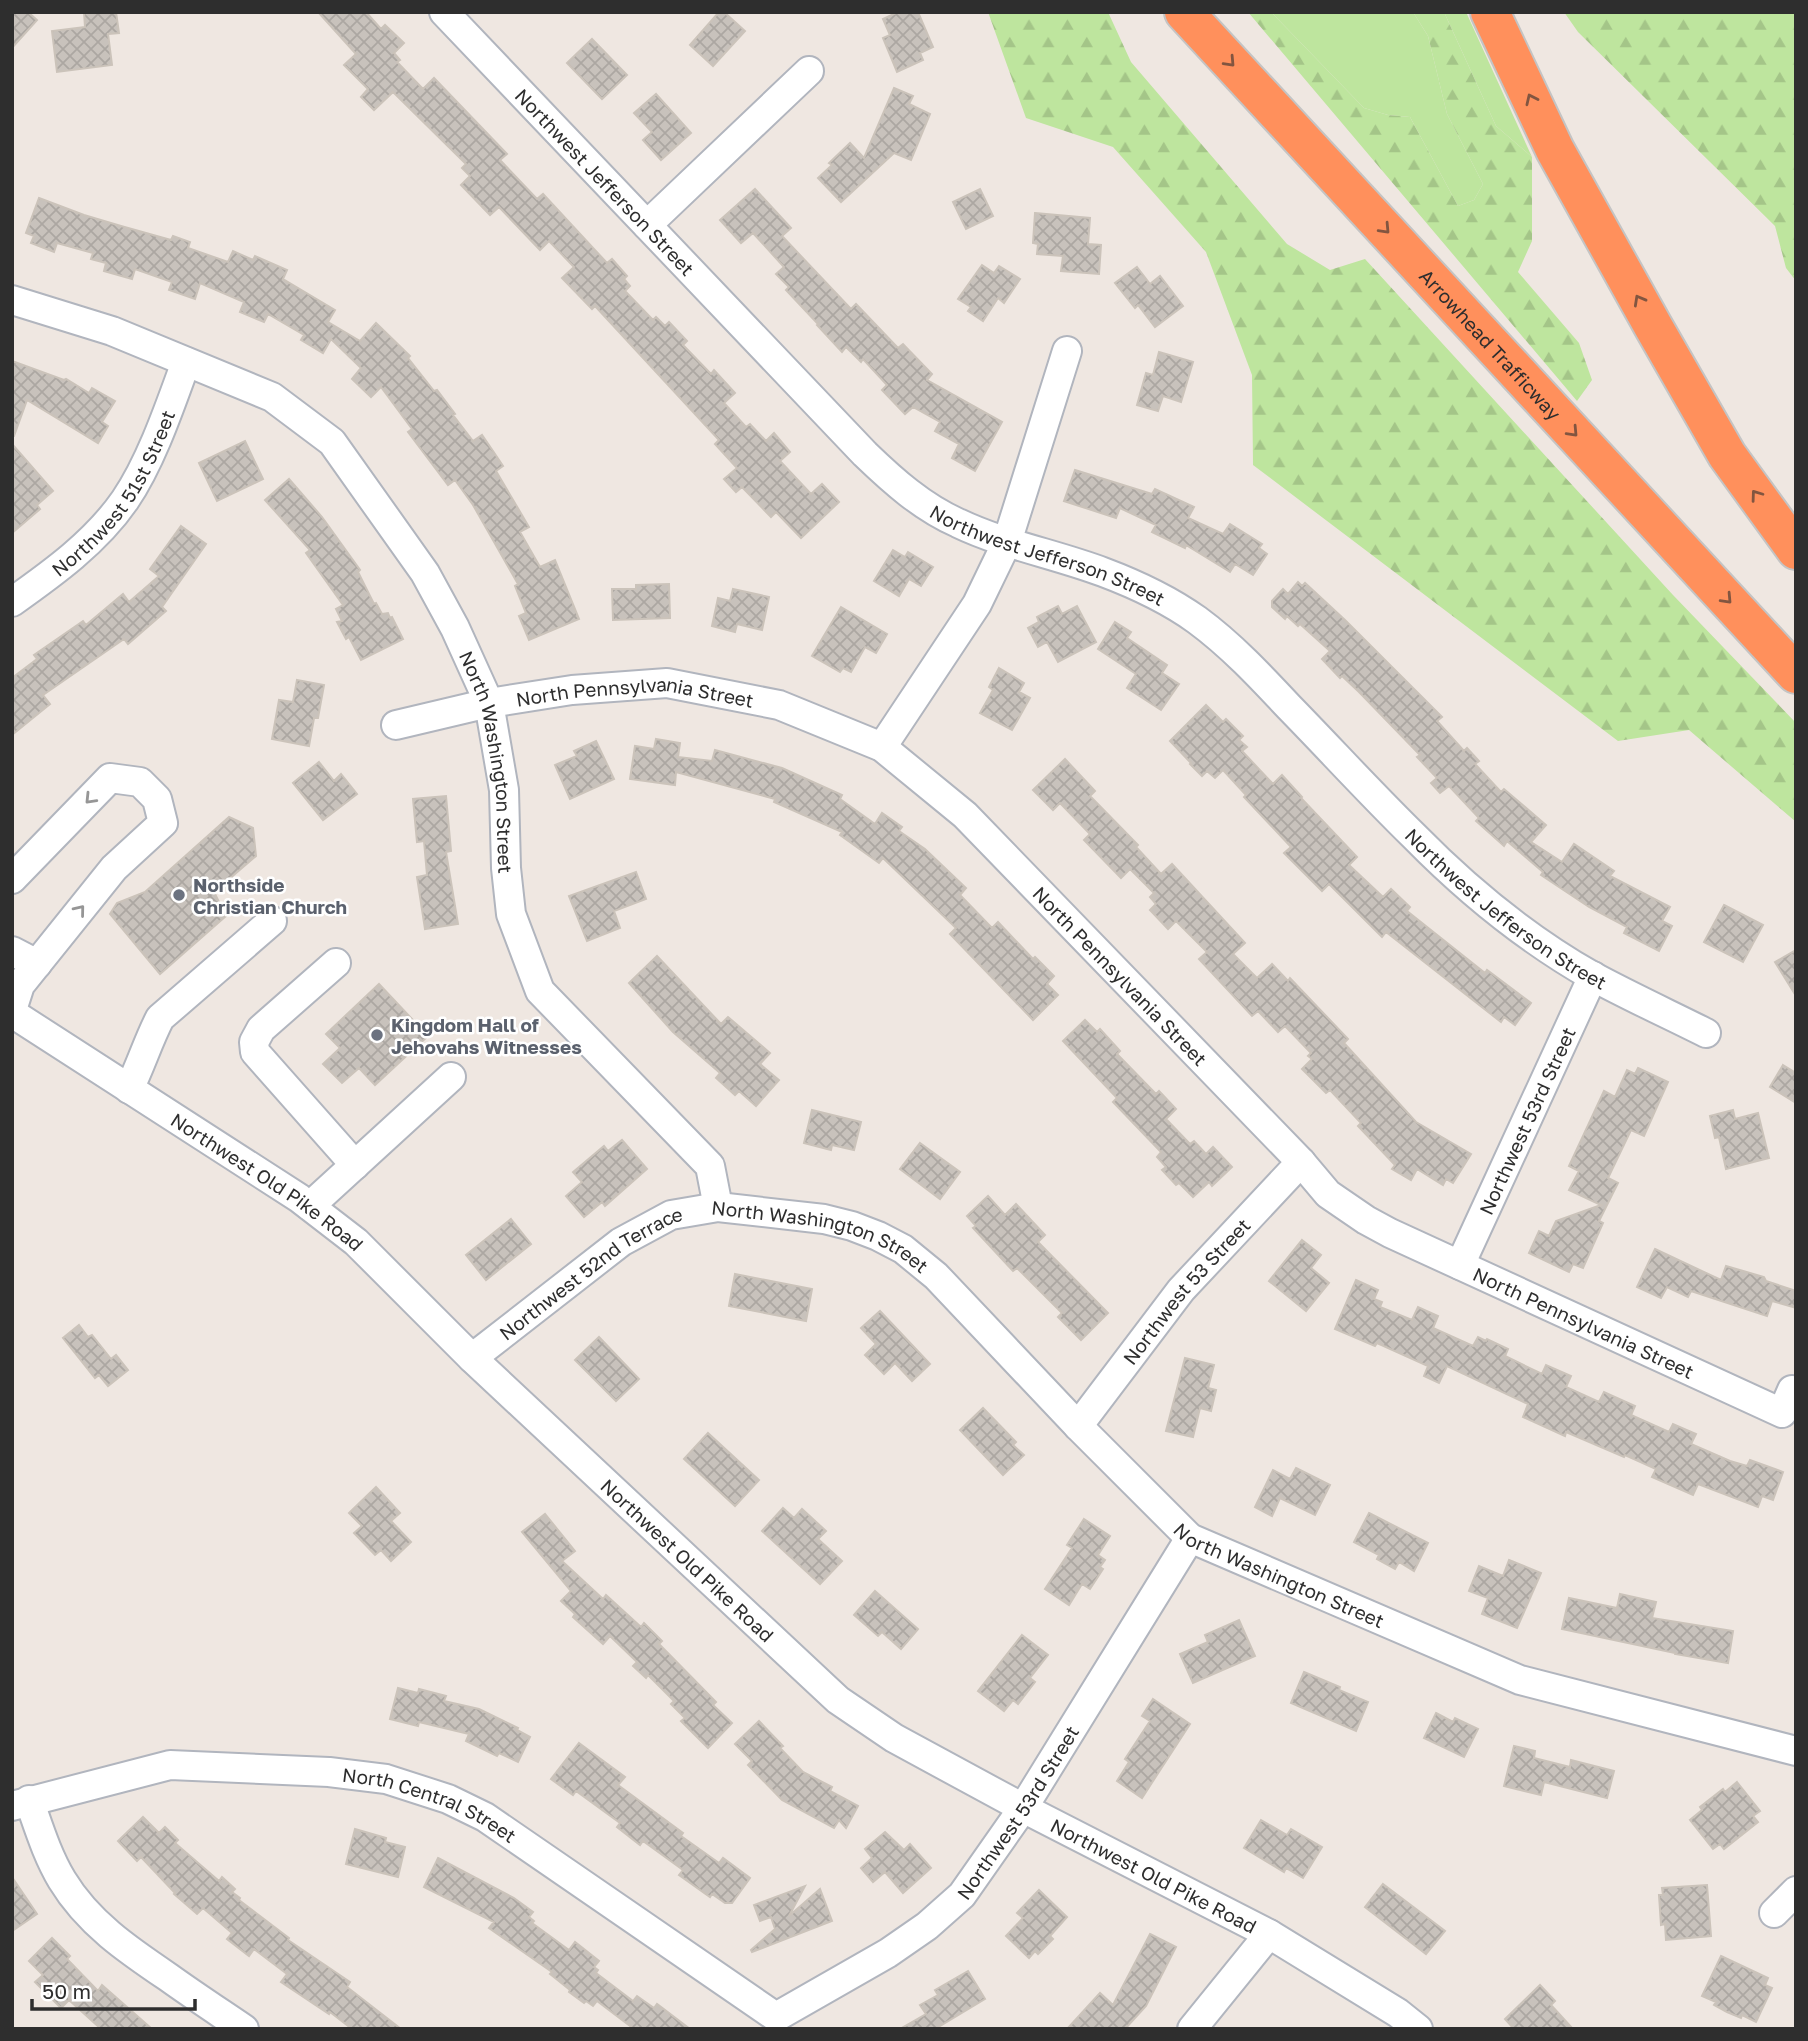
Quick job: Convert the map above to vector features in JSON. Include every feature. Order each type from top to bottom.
[{"type":"highway","name":"Arrowhead Trafficway","points":[[1184,12],[1796,674]]},
{"type":"highway","points":[[1490,12],[1555,150],[1653,326],[1727,455],[1796,550]]},
{"type":"street","name":"Northwest Jefferson Street","points":[[444,12],[865,454],[901,488],[958,524],[1103,572],[1155,595],[1196,620],[1240,656],[1415,837],[1502,915],[1593,976],[1706,1032]]},
{"type":"street","points":[[647,225],[809,71]]},
{"type":"street","name":"North Washington Street","points":[[12,300],[112,331],[272,397],[332,442],[425,573],[455,628],[489,703],[504,790],[506,868],[511,914],[540,991],[710,1166],[718,1207],[833,1221],[878,1236],[903,1250],[936,1276],[1078,1426],[1190,1538],[1520,1681],[1796,1751]]},
{"type":"street","points":[[882,747],[977,604],[1007,542],[1067,351]]},
{"type":"street","name":"Northwest 51st Street","points":[[12,602],[51,575],[97,534],[125,499],[153,447],[186,362]]},
{"type":"street","name":"North Pennsylvania Street","points":[[396,725],[489,703],[572,690],[667,683],[779,705],[882,747],[964,815],[1301,1162],[1328,1194],[1390,1233],[1782,1413],[1792,1390]]},
{"type":"street","points":[[12,879],[110,778],[140,782],[157,799],[163,822],[114,868],[20,985],[12,1012]]},
{"type":"street","points":[[129,1089],[160,1018],[272,921]]},
{"type":"street","points":[[12,951],[37,964]]},
{"type":"street","points":[[336,963],[261,1030],[254,1041],[255,1052],[355,1165]]},
{"type":"street","name":"Northwest 53rd Street","points":[[1460,1265],[1593,976]]},
{"type":"street","name":"Northwest Old Pike Road","points":[[12,1012],[310,1206],[356,1242],[472,1358],[838,1700],[894,1738],[1023,1808],[1269,1934],[1398,2013],[1418,2029]]},
{"type":"street","points":[[310,1206],[452,1077]]},
{"type":"street","name":"Northwest 53 Street","points":[[1078,1426],[1181,1290],[1301,1162]]},
{"type":"street","name":"Northwest 52nd Terrace","points":[[472,1358],[621,1242],[671,1215],[718,1207]]},
{"type":"street","name":"Northwest 53rd Street","points":[[776,2017],[888,1954],[927,1926],[962,1895],[1023,1808],[1190,1538]]},
{"type":"street","name":"North Central Street","points":[[21,1803],[170,1765],[329,1772],[398,1782],[448,1799],[485,1817],[776,2017]]},
{"type":"street","points":[[21,1803],[62,1881],[82,1908],[105,1932],[244,2029]]},
{"type":"street","points":[[1774,1913],[1796,1891]]},
{"type":"street","points":[[1192,2029],[1269,1934]]},
{"type":"green space","points":[[988,12],[1108,12],[1131,62],[1287,244],[1330,270],[1365,259],[1673,595],[1796,723],[1796,822],[1689,730],[1618,741],[1253,465],[1252,375],[1206,252],[1113,147],[1026,118]]},
{"type":"green space","points":[[1248,12],[1271,12],[1364,108],[1388,115],[1410,117],[1458,206],[1474,200],[1483,184],[1447,114],[1428,36],[1413,12],[1444,12],[1496,126],[1532,157],[1532,241],[1518,272],[1579,343],[1592,380],[1577,401]]},
{"type":"green space","points":[[1271,12],[1413,12],[1428,36],[1447,114],[1483,184],[1474,200],[1458,206],[1410,117],[1388,115],[1364,108]]},
{"type":"green space","points":[[1444,12],[1466,12],[1532,157],[1496,126]]},
{"type":"green space","points":[[1564,12],[1796,12],[1796,281],[1786,268],[1775,226],[1578,32]]},
{"type":"building","points":[[12,12],[28,12],[37,20],[12,48]]},
{"type":"building","points":[[84,12],[116,12],[119,33],[108,34],[112,65],[57,72],[52,31],[85,27]]},
{"type":"building","points":[[318,12],[366,12],[381,29],[385,25],[404,43],[394,53],[400,60],[397,62],[423,89],[434,78],[507,154],[500,160],[537,199],[543,194],[607,263],[612,259],[627,276],[624,279],[630,286],[625,291],[653,320],[656,317],[665,326],[669,322],[687,341],[683,345],[711,374],[714,370],[735,393],[724,403],[746,427],[750,424],[766,441],[774,433],[790,452],[780,461],[811,494],[822,484],[839,502],[801,538],[776,512],[771,517],[742,487],[736,492],[724,479],[737,468],[715,444],[719,440],[595,306],[592,309],[562,278],[574,267],[549,241],[540,250],[499,207],[490,215],[461,185],[470,176],[462,168],[466,164],[393,92],[374,110],[361,97],[368,89],[344,65],[356,54]]},
{"type":"building","points":[[719,12],[724,12],[745,31],[713,66],[690,45]]},
{"type":"building","points":[[898,12],[918,12],[933,47],[920,53],[923,60],[897,72],[883,38],[890,35],[883,19]]},
{"type":"building","points":[[592,39],[627,75],[602,99],[567,63]]},
{"type":"building","points":[[894,88],[913,96],[909,104],[930,114],[911,160],[894,153],[841,202],[818,178],[850,143],[864,158]]},
{"type":"building","points":[[656,94],[691,133],[661,160],[643,140],[652,132],[634,113]]},
{"type":"building","points":[[755,189],[791,228],[782,236],[851,309],[856,304],[898,348],[903,344],[932,374],[927,380],[1002,422],[975,471],[952,458],[959,444],[935,431],[940,422],[913,407],[905,414],[882,390],[887,385],[863,359],[861,362],[846,347],[842,352],[786,290],[789,287],[776,274],[784,267],[753,233],[741,243],[720,220]]},
{"type":"building","points":[[980,189],[993,216],[966,229],[953,202]]},
{"type":"building","points":[[39,198],[121,226],[171,240],[173,236],[190,242],[188,248],[228,262],[233,251],[253,260],[255,256],[287,270],[283,279],[335,310],[328,322],[360,341],[376,323],[410,356],[408,358],[434,391],[437,390],[473,441],[482,435],[493,451],[503,466],[496,471],[529,527],[520,532],[540,567],[555,560],[579,619],[529,640],[519,616],[526,613],[515,586],[518,584],[473,505],[455,480],[448,485],[408,432],[412,429],[381,387],[371,397],[352,379],[361,368],[331,339],[323,353],[301,340],[304,335],[268,314],[264,322],[240,312],[244,302],[200,283],[195,299],[169,290],[172,282],[135,269],[132,279],[104,271],[106,263],[91,259],[93,253],[57,243],[54,252],[31,243],[34,236],[26,233]]},
{"type":"building","points":[[1035,213],[1090,218],[1088,244],[1101,245],[1099,274],[1061,271],[1063,256],[1037,254],[1038,244],[1033,243]]},
{"type":"building","points":[[982,265],[994,273],[999,266],[1020,279],[1004,303],[998,298],[983,321],[968,311],[971,307],[958,299]]},
{"type":"building","points":[[1137,267],[1150,284],[1160,276],[1183,306],[1155,327],[1138,305],[1135,308],[1115,283]]},
{"type":"building","points":[[1159,352],[1193,362],[1181,402],[1163,396],[1158,411],[1137,405],[1146,373],[1153,375]]},
{"type":"building","points":[[12,361],[66,379],[89,393],[92,388],[115,401],[102,422],[108,426],[98,443],[27,400],[12,436]]},
{"type":"building","points":[[245,441],[263,479],[217,501],[199,463]]},
{"type":"building","points":[[12,444],[53,491],[37,505],[40,509],[12,533]]},
{"type":"building","points":[[1075,470],[1152,494],[1155,489],[1194,507],[1188,518],[1223,534],[1230,524],[1262,544],[1259,548],[1267,554],[1253,575],[1235,564],[1230,572],[1186,545],[1185,548],[1152,532],[1156,525],[1120,508],[1116,518],[1064,501]]},
{"type":"building","points":[[289,479],[322,517],[360,570],[358,572],[374,604],[376,603],[382,614],[388,613],[390,618],[392,617],[403,639],[361,660],[349,637],[346,639],[337,622],[342,621],[336,609],[343,605],[306,553],[310,550],[265,500]]},
{"type":"building","points":[[181,526],[206,544],[162,607],[166,611],[128,644],[124,639],[43,695],[50,704],[12,735],[12,678],[37,659],[34,655],[83,621],[86,625],[123,594],[129,602],[159,576],[150,569]]},
{"type":"building","points":[[893,550],[905,557],[908,552],[933,567],[921,586],[909,579],[899,596],[874,581]]},
{"type":"building","points":[[1298,582],[1302,586],[1305,583],[1345,620],[1442,717],[1437,721],[1464,751],[1467,748],[1479,761],[1475,764],[1501,792],[1504,789],[1546,825],[1531,842],[1562,862],[1574,844],[1614,871],[1610,876],[1670,907],[1662,921],[1672,926],[1659,951],[1624,933],[1627,927],[1589,907],[1541,875],[1543,872],[1507,841],[1504,846],[1476,821],[1479,818],[1449,786],[1440,793],[1431,783],[1437,778],[1417,757],[1420,755],[1359,692],[1342,676],[1340,678],[1322,659],[1330,651],[1300,624],[1298,626],[1287,616],[1285,619],[1272,607],[1272,601],[1283,589],[1288,594]]},
{"type":"building","points":[[669,584],[670,618],[613,620],[612,589]]},
{"type":"building","points":[[733,589],[769,597],[762,630],[737,624],[735,632],[712,626],[718,598],[730,601]]},
{"type":"building","points":[[1058,606],[1062,614],[1077,606],[1096,642],[1058,662],[1047,642],[1038,647],[1028,628],[1039,622],[1037,617]]},
{"type":"building","points":[[841,607],[887,634],[876,653],[865,647],[851,672],[843,668],[840,672],[812,656]]},
{"type":"building","points":[[1115,622],[1131,632],[1127,638],[1167,665],[1162,673],[1179,684],[1161,710],[1127,688],[1136,674],[1098,649]]},
{"type":"building","points":[[999,668],[1024,683],[1019,692],[1030,698],[1012,730],[980,713],[993,690],[989,687]]},
{"type":"building","points":[[297,680],[324,685],[309,746],[272,739],[279,700],[293,702]]},
{"type":"building","points":[[1206,705],[1223,722],[1226,719],[1243,736],[1239,740],[1247,747],[1242,751],[1273,784],[1282,775],[1357,857],[1349,865],[1383,897],[1391,889],[1410,907],[1407,911],[1485,973],[1487,970],[1531,1003],[1515,1025],[1504,1017],[1501,1022],[1386,932],[1382,937],[1329,884],[1322,891],[1284,853],[1291,847],[1244,797],[1246,795],[1223,770],[1215,778],[1207,771],[1202,776],[1190,764],[1170,741]]},
{"type":"building","points":[[656,739],[680,743],[678,757],[712,761],[715,750],[782,768],[842,795],[840,799],[875,824],[882,813],[902,827],[899,831],[925,849],[966,888],[960,895],[992,928],[998,922],[1033,959],[1035,957],[1054,976],[1047,984],[1058,995],[1033,1020],[950,934],[956,928],[883,858],[879,863],[840,835],[842,832],[774,802],[775,799],[676,772],[675,785],[630,779],[635,746],[654,749]]},
{"type":"building","points":[[596,741],[614,779],[570,799],[555,765],[577,756],[574,751]]},
{"type":"building","points":[[1065,759],[1095,791],[1090,796],[1138,845],[1136,847],[1161,874],[1172,864],[1245,943],[1233,954],[1257,978],[1272,964],[1288,981],[1290,978],[1348,1039],[1344,1043],[1416,1122],[1471,1154],[1453,1183],[1446,1179],[1443,1185],[1417,1169],[1411,1180],[1392,1169],[1395,1165],[1358,1126],[1361,1123],[1330,1090],[1326,1093],[1302,1069],[1312,1059],[1308,1056],[1311,1053],[1285,1026],[1278,1032],[1258,1011],[1252,1016],[1199,959],[1207,952],[1176,921],[1168,929],[1150,910],[1156,904],[1150,897],[1154,893],[1130,869],[1121,878],[1084,840],[1090,834],[1060,803],[1053,810],[1033,790]]},
{"type":"building","points":[[319,762],[334,781],[341,774],[357,794],[323,820],[293,783]]},
{"type":"building","points":[[446,796],[451,851],[446,852],[458,924],[425,929],[417,877],[427,875],[424,841],[417,842],[413,799]]},
{"type":"building","name":"Northside Christian Church","points":[[229,817],[253,828],[256,856],[214,892],[226,916],[160,974],[110,914],[117,903],[145,892]]},
{"type":"building","points":[[636,872],[646,899],[614,911],[620,928],[587,941],[569,896]]},
{"type":"building","points":[[1724,905],[1763,925],[1743,962],[1704,942]]},
{"type":"building","points":[[1796,950],[1796,996],[1775,962]]},
{"type":"building","points":[[657,956],[721,1024],[728,1017],[770,1053],[760,1064],[779,1080],[756,1106],[739,1091],[735,1095],[716,1078],[720,1073],[673,1032],[629,983]]},
{"type":"building","name":"Kingdom Hall of Jehovahs Witnesses","points":[[379,984],[428,1036],[375,1085],[359,1068],[342,1083],[323,1064],[340,1048],[326,1034]]},
{"type":"building","points":[[1085,1020],[1097,1032],[1100,1029],[1120,1051],[1117,1054],[1156,1094],[1159,1091],[1176,1109],[1166,1119],[1190,1144],[1194,1141],[1206,1154],[1213,1147],[1232,1167],[1212,1186],[1209,1182],[1193,1197],[1179,1183],[1176,1185],[1162,1170],[1166,1167],[1157,1157],[1161,1152],[1113,1102],[1117,1098],[1063,1041]]},
{"type":"building","points":[[1783,1065],[1796,1073],[1796,1103],[1770,1087]]},
{"type":"building","points":[[1638,1068],[1668,1082],[1644,1136],[1631,1130],[1608,1178],[1618,1183],[1599,1221],[1603,1223],[1583,1268],[1573,1264],[1569,1272],[1529,1253],[1539,1231],[1549,1236],[1556,1221],[1601,1205],[1569,1190],[1579,1171],[1569,1166],[1604,1091],[1615,1097],[1627,1070],[1635,1074]]},
{"type":"building","points":[[812,1110],[861,1122],[854,1150],[832,1145],[831,1150],[804,1143]]},
{"type":"building","points":[[1733,1110],[1735,1119],[1758,1113],[1769,1158],[1726,1169],[1719,1137],[1715,1138],[1710,1116]]},
{"type":"building","points":[[622,1140],[647,1169],[605,1206],[602,1202],[584,1217],[566,1196],[582,1182],[573,1172],[604,1146],[608,1151]]},
{"type":"building","points":[[920,1143],[960,1172],[940,1199],[900,1169]]},
{"type":"building","points":[[988,1196],[1005,1215],[1016,1204],[1045,1235],[1038,1242],[1108,1313],[1081,1340],[1058,1317],[1062,1313],[1017,1268],[1013,1271],[973,1228],[976,1226],[967,1216]]},
{"type":"building","points":[[511,1219],[531,1244],[486,1280],[466,1255]]},
{"type":"building","points":[[1302,1240],[1321,1255],[1311,1268],[1329,1283],[1306,1311],[1269,1281]]},
{"type":"building","points":[[1655,1249],[1721,1280],[1726,1266],[1764,1277],[1766,1281],[1796,1291],[1796,1308],[1772,1301],[1767,1316],[1691,1291],[1688,1297],[1667,1287],[1661,1298],[1637,1287]]},
{"type":"building","points":[[735,1274],[812,1289],[806,1321],[729,1306]]},
{"type":"building","points":[[1356,1280],[1378,1290],[1374,1299],[1382,1302],[1380,1307],[1412,1320],[1418,1307],[1438,1316],[1433,1328],[1473,1346],[1478,1337],[1486,1341],[1487,1339],[1508,1349],[1505,1356],[1542,1374],[1546,1365],[1571,1376],[1566,1387],[1599,1402],[1604,1392],[1635,1406],[1631,1415],[1669,1432],[1673,1424],[1696,1434],[1691,1444],[1730,1461],[1747,1466],[1750,1460],[1783,1472],[1773,1500],[1762,1496],[1758,1507],[1698,1484],[1693,1495],[1652,1477],[1656,1469],[1566,1432],[1565,1436],[1523,1417],[1528,1404],[1447,1366],[1439,1383],[1424,1376],[1428,1366],[1377,1343],[1375,1346],[1335,1329]]},
{"type":"building","points":[[880,1311],[930,1364],[912,1381],[895,1363],[884,1374],[865,1355],[876,1344],[861,1328]]},
{"type":"building","points":[[79,1325],[88,1337],[92,1335],[111,1359],[116,1355],[128,1370],[108,1386],[99,1375],[95,1378],[63,1338]]},
{"type":"building","points":[[599,1337],[639,1379],[616,1401],[575,1360]]},
{"type":"building","points":[[1185,1358],[1214,1365],[1208,1388],[1216,1390],[1211,1411],[1200,1408],[1193,1437],[1166,1431]]},
{"type":"building","points":[[983,1408],[1016,1442],[1013,1445],[1024,1455],[1003,1475],[960,1430]]},
{"type":"building","points":[[708,1433],[759,1480],[735,1506],[684,1459]]},
{"type":"building","points":[[1296,1468],[1330,1485],[1315,1515],[1280,1498],[1272,1516],[1255,1507],[1273,1470],[1290,1479]]},
{"type":"building","points":[[376,1487],[400,1513],[391,1521],[411,1542],[391,1561],[381,1550],[375,1555],[354,1533],[362,1526],[349,1513]]},
{"type":"building","points":[[783,1508],[794,1518],[802,1509],[826,1531],[818,1539],[842,1561],[820,1584],[762,1531]]},
{"type":"building","points":[[1369,1513],[1428,1543],[1414,1571],[1399,1562],[1395,1569],[1377,1559],[1379,1555],[1354,1542]]},
{"type":"building","points":[[545,1514],[575,1551],[562,1561],[603,1599],[606,1595],[641,1627],[644,1623],[662,1641],[659,1644],[716,1702],[713,1705],[732,1723],[708,1748],[681,1721],[685,1718],[671,1704],[674,1701],[648,1675],[646,1678],[633,1666],[637,1662],[610,1636],[603,1644],[573,1617],[575,1614],[561,1601],[571,1591],[522,1532]]},
{"type":"building","points":[[1084,1519],[1110,1536],[1098,1555],[1105,1560],[1100,1567],[1103,1569],[1090,1589],[1082,1584],[1069,1605],[1045,1589],[1072,1548],[1067,1545]]},
{"type":"building","points":[[1509,1560],[1541,1573],[1517,1628],[1482,1614],[1488,1598],[1469,1591],[1479,1566],[1503,1576]]},
{"type":"building","points":[[875,1591],[918,1629],[901,1649],[882,1632],[878,1636],[854,1615]]},
{"type":"building","points":[[1620,1594],[1656,1602],[1652,1618],[1733,1631],[1728,1663],[1562,1629],[1569,1598],[1617,1608]]},
{"type":"building","points":[[1239,1620],[1255,1656],[1193,1683],[1180,1654],[1208,1642],[1205,1635]]},
{"type":"building","points":[[1022,1635],[1048,1655],[1030,1678],[1035,1682],[1018,1704],[1013,1700],[1004,1711],[978,1691]]},
{"type":"building","points":[[1304,1672],[1368,1702],[1356,1731],[1291,1703]]},
{"type":"building","points":[[398,1688],[418,1693],[419,1689],[446,1696],[444,1701],[479,1709],[518,1728],[517,1730],[530,1737],[518,1762],[499,1753],[497,1756],[466,1741],[469,1734],[419,1722],[418,1726],[390,1719]]},
{"type":"building","points":[[1153,1699],[1190,1724],[1142,1798],[1117,1781],[1129,1762],[1125,1759],[1150,1721],[1142,1716]]},
{"type":"building","points":[[1436,1713],[1453,1722],[1455,1718],[1478,1729],[1464,1757],[1424,1738]]},
{"type":"building","points":[[759,1721],[803,1772],[832,1787],[830,1791],[858,1806],[846,1828],[839,1820],[834,1828],[782,1800],[748,1765],[752,1761],[735,1744]]},
{"type":"building","points":[[579,1743],[625,1777],[618,1785],[683,1833],[681,1836],[719,1863],[723,1858],[750,1878],[732,1903],[725,1903],[712,1894],[710,1897],[679,1875],[683,1870],[643,1841],[640,1845],[617,1827],[620,1823],[576,1791],[573,1795],[551,1779]]},
{"type":"building","points":[[1514,1746],[1535,1751],[1534,1758],[1570,1767],[1571,1760],[1614,1771],[1607,1798],[1544,1782],[1541,1795],[1504,1786]]},
{"type":"building","points":[[1737,1782],[1760,1811],[1753,1816],[1758,1822],[1724,1849],[1720,1844],[1713,1849],[1690,1820],[1702,1810],[1700,1807]]},
{"type":"building","points":[[143,1817],[159,1833],[165,1827],[178,1840],[175,1843],[219,1881],[222,1877],[235,1889],[232,1892],[239,1900],[289,1938],[288,1940],[350,1982],[347,1987],[401,2029],[352,2029],[281,1982],[287,1974],[254,1949],[249,1956],[227,1939],[232,1933],[203,1908],[197,1914],[174,1894],[141,1857],[137,1861],[118,1841]]},
{"type":"building","points":[[1261,1820],[1287,1835],[1291,1829],[1322,1847],[1303,1878],[1286,1868],[1284,1872],[1244,1848]]},
{"type":"building","points":[[355,1829],[405,1847],[398,1877],[346,1864]]},
{"type":"building","points":[[885,1832],[904,1850],[910,1844],[931,1868],[903,1893],[885,1872],[873,1882],[861,1868],[872,1858],[865,1849]]},
{"type":"building","points":[[438,1858],[514,1898],[533,1912],[529,1917],[534,1921],[532,1923],[569,1950],[575,1942],[599,1961],[594,1967],[598,1970],[596,1973],[633,2001],[637,1996],[654,2008],[657,2004],[690,2029],[634,2029],[597,2001],[593,2006],[586,2001],[584,2003],[550,1974],[552,1972],[489,1928],[494,1922],[424,1887]]},
{"type":"building","points":[[12,1877],[37,1914],[12,1931]]},
{"type":"building","points":[[1383,1884],[1445,1931],[1426,1954],[1365,1907]]},
{"type":"building","points":[[1707,1885],[1711,1936],[1666,1940],[1665,1924],[1661,1925],[1659,1895],[1663,1895],[1662,1888]]},
{"type":"building","points":[[805,1886],[789,1916],[820,1889],[832,1921],[752,1952],[751,1950],[775,1929],[771,1917],[760,1921],[754,1905]]},
{"type":"building","points":[[1039,1890],[1067,1917],[1050,1936],[1053,1939],[1038,1954],[1035,1951],[1029,1958],[1006,1936],[1023,1918],[1017,1913]]},
{"type":"building","points":[[1150,1934],[1176,1947],[1146,2006],[1125,2029],[1067,2029],[1100,1993],[1113,2005]]},
{"type":"building","points":[[52,1938],[70,1956],[67,1959],[98,1991],[102,1985],[152,2029],[101,2029],[69,2000],[61,2008],[35,1982],[43,1975],[29,1961]]},
{"type":"building","points":[[1721,1956],[1768,1978],[1765,1985],[1772,1988],[1756,2022],[1727,2012],[1714,2005],[1716,2002],[1702,1996]]},
{"type":"building","points":[[968,1971],[985,1999],[935,2029],[900,2029],[926,2014],[920,2005],[938,1995],[935,1990]]},
{"type":"building","points":[[1540,1985],[1555,2001],[1551,2005],[1573,2029],[1514,2029],[1505,2019]]},
{"type":"place","name":"Northside Christian Church","points":[[179,895]]},
{"type":"place","name":"Kingdom Hall of Jehovahs Witnesses","points":[[377,1035]]}]
